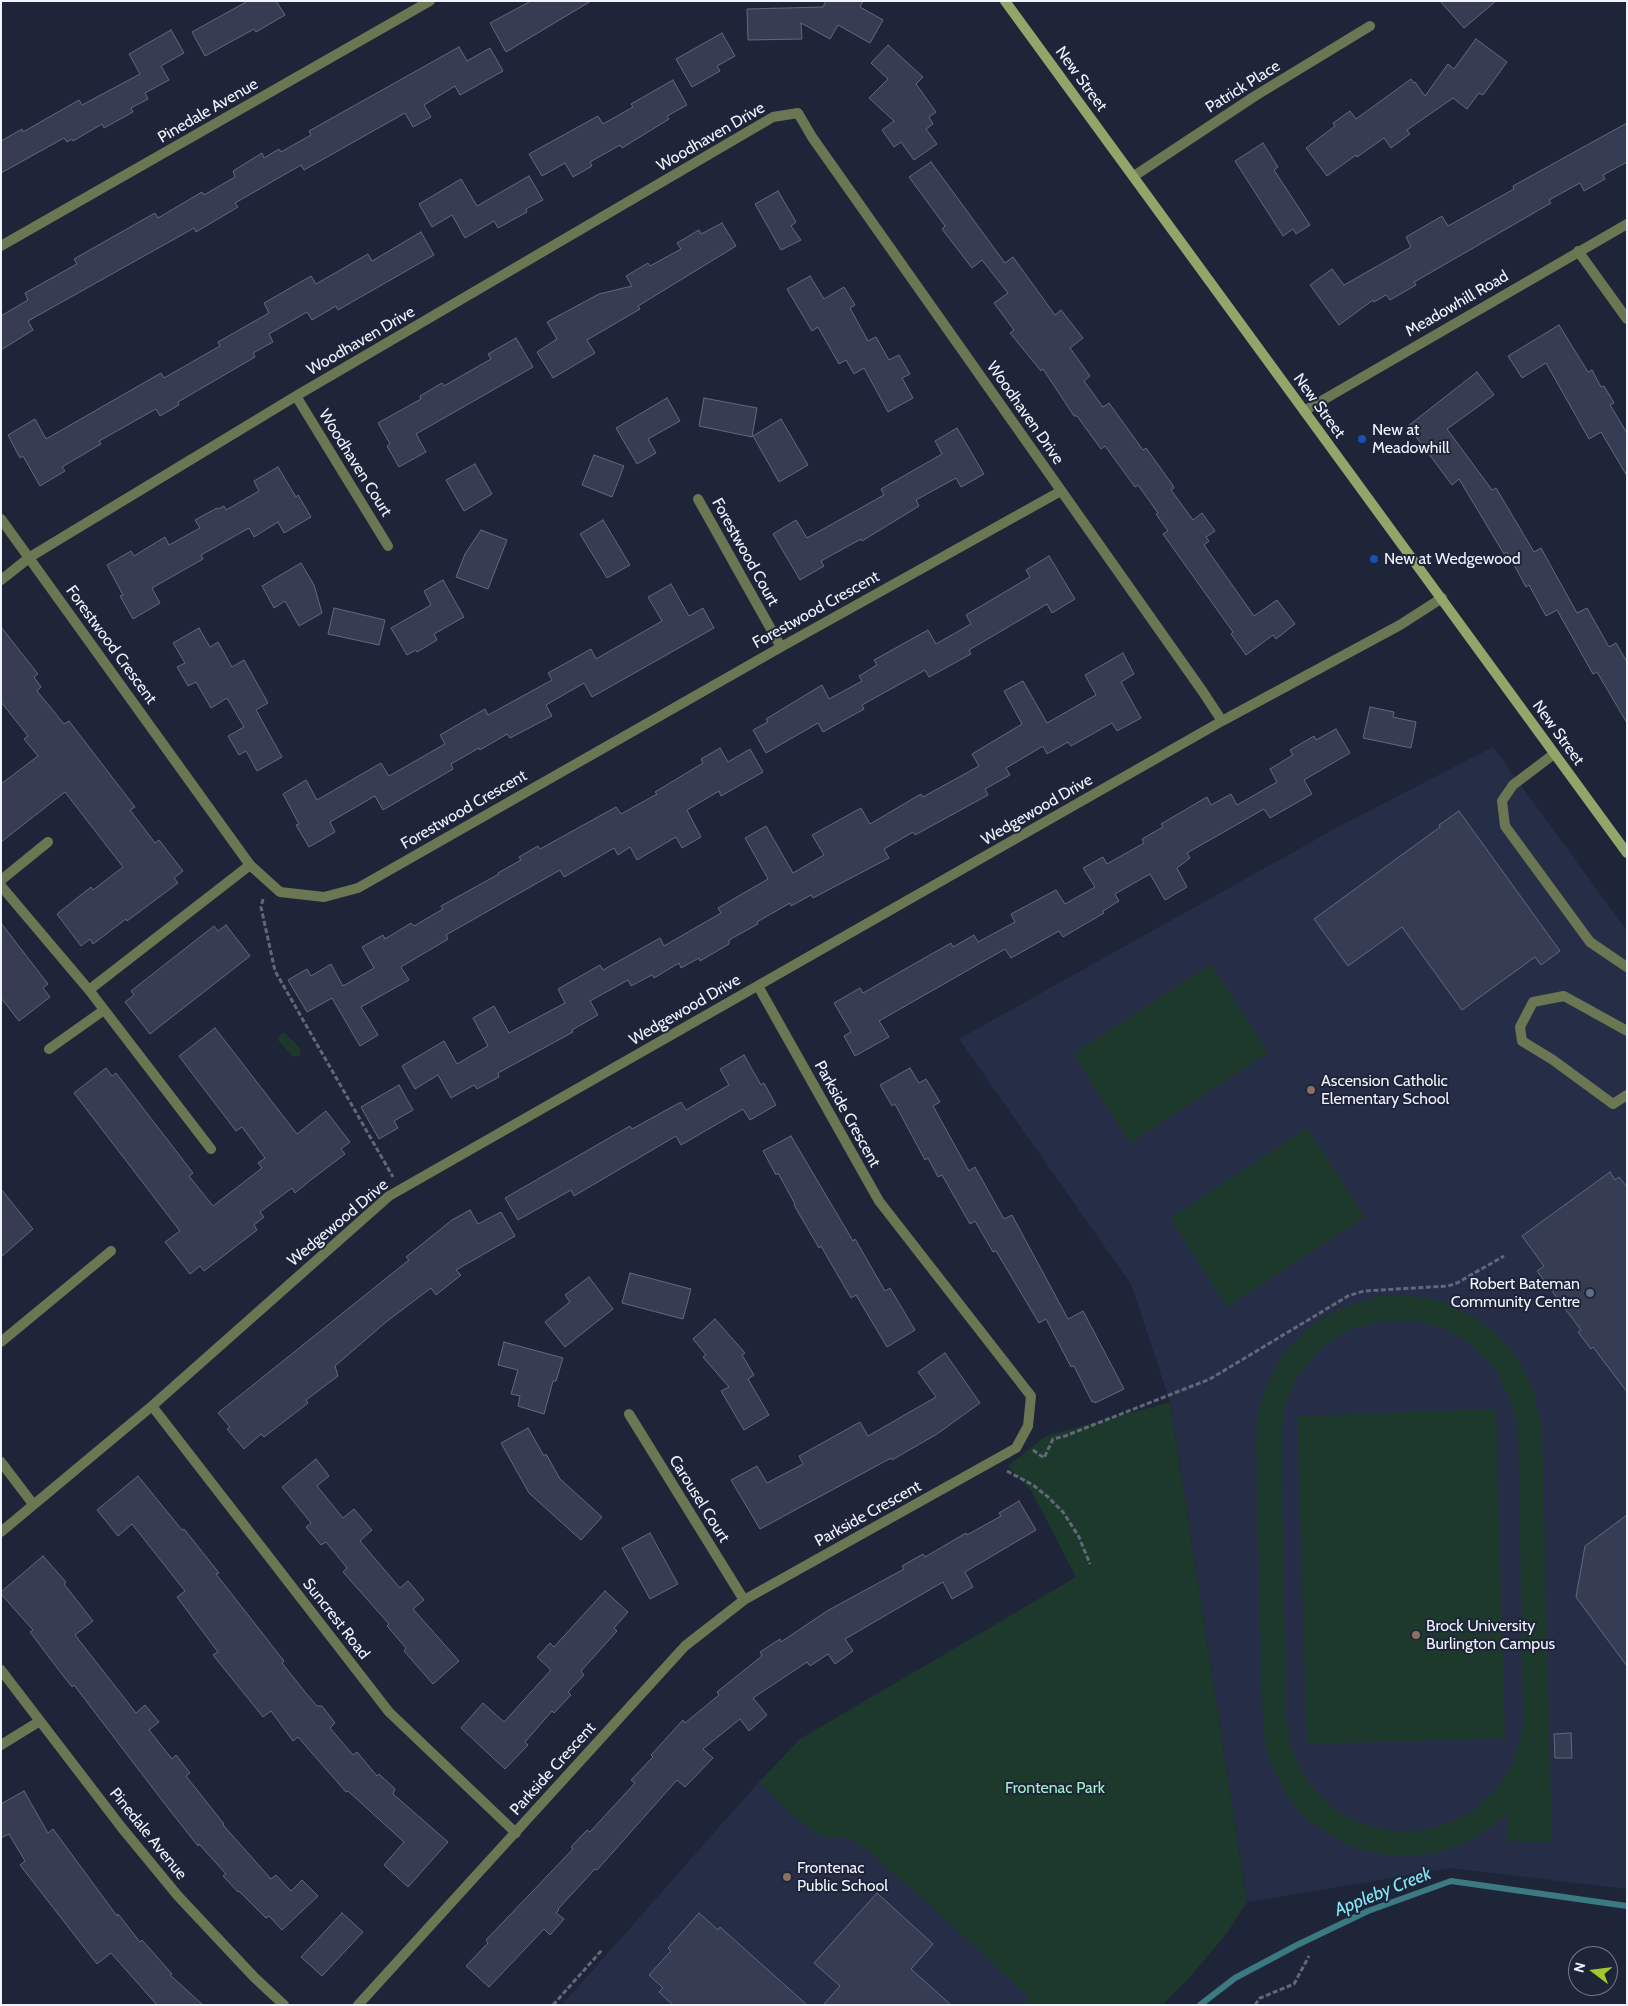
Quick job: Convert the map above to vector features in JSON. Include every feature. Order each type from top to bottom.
[{"type":"main road","name":"New Street","points":[[1005,1],[1627,853]]},
{"type":"street","name":"Pinedale Avenue","points":[[1,246],[430,1]]},
{"type":"street","name":"Patrick Place","points":[[1134,176],[1246,102],[1370,26]]},
{"type":"street","name":"Woodhaven Drive","points":[[1,580],[30,557],[296,396],[772,117],[798,113],[812,137],[1222,721]]},
{"type":"street","name":"Meadowhill Road","points":[[1304,411],[1627,224]]},
{"type":"street","points":[[1578,251],[1627,319]]},
{"type":"street","name":"Woodhaven Court","points":[[296,396],[388,546]]},
{"type":"street","name":"Forestwood Crescent","points":[[1,518],[250,865],[280,892],[324,897],[358,888],[781,646],[1061,491]]},
{"type":"street","name":"Forestwood Court","points":[[698,499],[781,646]]},
{"type":"street","name":"Wedgewood Drive","points":[[1,1532],[152,1406],[389,1196],[1222,721],[1400,625],[1442,598]]},
{"type":"street","points":[[1554,754],[1513,785],[1502,801],[1505,826],[1590,942],[1627,967]]},
{"type":"street","points":[[1,880],[48,842]]},
{"type":"street","points":[[90,990],[250,865]]},
{"type":"street","points":[[1,886],[90,990],[211,1149]]},
{"type":"street","name":"Parkside Crescent","points":[[358,2005],[685,1646],[744,1600],[1016,1448],[1028,1426],[1031,1396],[879,1201],[758,986]]},
{"type":"street","points":[[1627,1031],[1564,996],[1533,1002],[1520,1027],[1522,1041],[1553,1060],[1613,1104],[1627,1095]]},
{"type":"street","points":[[49,1049],[104,1010]]},
{"type":"street","points":[[1,1342],[111,1251]]},
{"type":"street","name":"Suncrest Road","points":[[152,1406],[389,1712],[516,1833]]},
{"type":"street","name":"Carousel Court","points":[[629,1414],[744,1600]]},
{"type":"street","points":[[1,1462],[33,1504]]},
{"type":"street","name":"Pinedale Avenue","points":[[1,1670],[122,1828],[178,1896],[254,1977],[284,2005]]},
{"type":"street","points":[[1,1745],[40,1721]]},
{"type":"path","points":[[268,881],[261,907],[275,971],[400,1190]]},
{"type":"path","points":[[1020,1441],[1044,1458],[1053,1439],[1210,1379],[1348,1296],[1364,1291],[1448,1286],[1457,1283],[1504,1256]]},
{"type":"path","points":[[990,1463],[1033,1485],[1048,1497],[1062,1512],[1079,1537],[1090,1564]]},
{"type":"path","points":[[553,2005],[602,1950]]},
{"type":"path","points":[[1255,2005],[1260,1998],[1294,1984],[1309,1956]]},
{"type":"shaded area","points":[[1493,747],[1627,931],[1627,1889],[1451,1868],[1247,1902],[1170,1402],[1131,1284],[959,1039],[1340,826]]},
{"type":"shaded area","name":"Frontenac Public School","points":[[759,1782],[793,1815],[845,1836],[865,1848],[1030,1997],[1024,2005],[562,2005]]},
{"type":"green space","points":[[1211,964],[1268,1053],[1130,1143],[1073,1054]]},
{"type":"green space","points":[[285,1033],[300,1048],[300,1055],[293,1057],[278,1040],[280,1034]]},
{"type":"green space","points":[[1307,1128],[1365,1217],[1227,1307],[1170,1218]]},
{"type":"green space","points":[[1379,1296],[1414,1296],[1445,1302],[1472,1316],[1494,1331],[1518,1359],[1534,1392],[1542,1430],[1552,1842],[1508,1841],[1507,1814],[1490,1828],[1466,1843],[1434,1854],[1391,1856],[1362,1850],[1340,1841],[1305,1818],[1286,1794],[1269,1759],[1263,1731],[1257,1418],[1264,1393],[1282,1355],[1308,1327],[1337,1310]],"holes":[[[1383,1321],[1417,1321],[1443,1328],[1470,1343],[1496,1370],[1508,1395],[1518,1424],[1523,1718],[1521,1736],[1512,1766],[1495,1791],[1470,1813],[1438,1827],[1410,1832],[1386,1830],[1367,1825],[1341,1814],[1321,1797],[1303,1774],[1290,1745],[1286,1716],[1281,1435],[1285,1404],[1298,1376],[1319,1350],[1350,1329]]]},
{"type":"green space","name":"Frontenac Park","points":[[1170,1402],[1247,1902],[1227,1933],[1190,1977],[1162,2005],[1024,2005],[1029,1997],[865,1848],[845,1836],[824,1838],[793,1815],[759,1782],[800,1739],[1076,1577],[1032,1492],[1008,1466],[1046,1436]]},
{"type":"green space","points":[[1496,1409],[1505,1738],[1307,1744],[1297,1416]]},
{"type":"building","points":[[248,1],[276,1],[285,15],[256,32],[254,29],[205,56],[192,32]]},
{"type":"building","points":[[531,1],[591,1],[506,52],[490,23]]},
{"type":"building","points":[[826,1],[863,1],[860,7],[883,20],[870,43],[838,25],[830,39],[801,23],[802,39],[748,40],[747,9],[823,7]]},
{"type":"building","points":[[1440,1],[1496,1],[1464,28]]},
{"type":"building","points":[[171,30],[184,53],[161,66],[169,80],[145,93],[148,99],[131,108],[133,112],[104,128],[102,124],[73,141],[72,139],[67,142],[64,138],[1,173],[1,141],[22,129],[23,132],[79,100],[82,105],[140,74],[129,54]]},
{"type":"building","points":[[722,33],[735,56],[717,66],[720,71],[692,87],[676,59]]},
{"type":"building","points":[[1476,39],[1507,62],[1483,95],[1479,93],[1467,109],[1453,98],[1407,130],[1410,134],[1391,148],[1384,138],[1327,176],[1306,148],[1335,126],[1333,123],[1350,111],[1356,119],[1411,79],[1425,96],[1448,64],[1454,69]]},
{"type":"building","points":[[888,45],[923,77],[916,84],[936,112],[929,117],[933,124],[926,129],[937,144],[914,160],[901,142],[894,147],[882,130],[894,121],[869,98],[888,79],[871,63]]},
{"type":"building","points":[[459,47],[467,61],[490,48],[503,71],[460,95],[455,86],[424,105],[431,117],[413,127],[405,113],[304,170],[301,165],[235,203],[238,207],[196,232],[194,228],[28,321],[33,330],[1,350],[1,316],[28,300],[25,293],[77,264],[74,259],[155,213],[158,218],[202,192],[204,195],[235,177],[233,171],[262,153],[264,158],[279,149],[281,152],[311,135],[309,131]]},
{"type":"building","points":[[673,80],[687,105],[667,116],[669,119],[622,148],[620,145],[590,162],[592,166],[573,177],[565,163],[542,176],[529,154],[598,116],[603,124],[633,107],[631,104]]},
{"type":"building","points":[[1627,123],[1627,162],[1603,175],[1605,179],[1584,191],[1580,183],[1549,200],[1551,203],[1414,282],[1416,285],[1390,300],[1386,295],[1374,302],[1373,300],[1339,325],[1310,285],[1332,269],[1344,285],[1411,247],[1406,237],[1442,216],[1448,226],[1514,189],[1513,186]]},
{"type":"building","points":[[1263,143],[1278,167],[1274,170],[1310,225],[1296,234],[1293,229],[1283,236],[1235,161]]},
{"type":"building","points":[[931,162],[1005,263],[1013,257],[1055,315],[1061,310],[1083,338],[1070,348],[1090,376],[1084,381],[1103,407],[1109,403],[1143,450],[1146,448],[1172,484],[1174,488],[1171,490],[1193,520],[1202,513],[1215,531],[1206,537],[1209,541],[1204,545],[1254,616],[1277,600],[1295,624],[1276,639],[1273,635],[1246,655],[1231,634],[1233,632],[1163,534],[1168,531],[1138,485],[1135,487],[1105,446],[1101,449],[1077,416],[1074,416],[1043,369],[1041,371],[1010,333],[1014,330],[994,303],[1008,293],[982,260],[972,268],[942,229],[945,226],[909,177]]},
{"type":"building","points":[[529,176],[543,200],[526,209],[527,212],[498,228],[494,221],[465,238],[452,215],[432,227],[419,204],[461,179],[477,206]]},
{"type":"building","points":[[778,191],[796,222],[791,226],[801,240],[781,250],[755,204]]},
{"type":"building","points":[[722,223],[736,246],[638,306],[640,309],[587,340],[595,353],[553,378],[537,352],[557,339],[547,322],[599,294],[632,286],[626,276],[648,263],[650,266],[681,249],[677,243],[699,230],[701,234]]},
{"type":"building","points":[[421,232],[434,255],[338,310],[336,306],[312,320],[307,312],[269,334],[273,342],[253,353],[255,357],[178,402],[179,405],[160,416],[156,409],[99,441],[101,444],[62,467],[65,471],[40,486],[23,456],[20,458],[8,435],[35,419],[46,439],[161,373],[164,378],[220,346],[218,342],[269,313],[264,303],[311,276],[316,284],[368,254],[372,261]]},
{"type":"building","points":[[810,276],[824,299],[844,287],[855,305],[850,308],[868,341],[876,337],[889,360],[899,355],[910,374],[902,378],[913,398],[888,412],[864,368],[854,374],[846,360],[839,364],[818,327],[812,331],[787,289]]},
{"type":"building","points":[[1559,325],[1588,372],[1592,370],[1601,387],[1604,386],[1614,403],[1610,405],[1627,433],[1627,476],[1601,432],[1589,439],[1546,363],[1522,378],[1508,356]]},
{"type":"building","points":[[516,338],[533,367],[416,434],[426,452],[399,467],[387,446],[390,444],[378,423],[421,399],[420,396],[442,383],[444,386],[491,359],[488,354]]},
{"type":"building","points":[[1477,372],[1494,395],[1447,429],[1492,490],[1496,488],[1534,552],[1541,548],[1577,613],[1587,608],[1609,647],[1616,643],[1627,662],[1627,723],[1597,672],[1593,674],[1557,610],[1546,616],[1529,585],[1526,587],[1507,552],[1504,554],[1459,479],[1452,485],[1408,426]]},
{"type":"building","points":[[667,398],[680,421],[648,439],[656,453],[637,464],[616,428]]},
{"type":"building","points":[[704,398],[757,408],[752,437],[699,426]]},
{"type":"building","points":[[781,419],[808,465],[779,482],[753,436]]},
{"type":"building","points":[[957,428],[984,474],[961,487],[956,478],[916,500],[919,506],[862,541],[861,539],[821,561],[824,566],[800,580],[773,534],[796,520],[807,538],[884,495],[881,489],[942,454],[935,441]]},
{"type":"building","points":[[594,455],[624,466],[612,497],[582,485]]},
{"type":"building","points":[[475,464],[492,494],[464,511],[446,480]]},
{"type":"building","points":[[278,467],[296,497],[298,495],[311,517],[284,533],[278,522],[254,537],[249,528],[201,555],[203,559],[152,588],[160,603],[133,619],[120,596],[123,595],[107,565],[131,551],[134,556],[165,537],[169,545],[200,528],[195,520],[217,508],[224,506],[226,510],[259,491],[254,481]]},
{"type":"building","points":[[603,520],[630,565],[607,578],[580,534]]},
{"type":"building","points":[[481,530],[507,540],[488,589],[456,577],[465,554]]},
{"type":"building","points":[[1049,556],[1075,599],[1052,613],[1047,604],[969,650],[971,654],[929,677],[925,670],[862,705],[864,709],[823,732],[818,723],[766,753],[753,730],[768,722],[766,719],[822,685],[829,699],[862,681],[859,676],[877,665],[874,660],[928,630],[936,644],[971,624],[966,615],[1030,577],[1026,570]]},
{"type":"building","points":[[301,563],[314,585],[322,613],[299,626],[285,601],[274,608],[262,586]]},
{"type":"building","points":[[443,580],[464,617],[434,634],[437,640],[417,652],[416,650],[407,655],[391,628],[431,605],[424,591]]},
{"type":"building","points":[[671,584],[689,616],[703,608],[714,628],[592,697],[584,683],[546,705],[552,716],[510,738],[507,734],[480,750],[479,748],[451,764],[453,769],[383,810],[375,796],[330,822],[335,832],[309,847],[296,825],[299,824],[283,794],[306,780],[317,800],[381,763],[389,776],[445,744],[440,735],[485,709],[488,715],[552,680],[548,673],[591,649],[596,659],[662,621],[648,597]]},
{"type":"building","points":[[334,608],[385,620],[379,645],[328,634]]},
{"type":"building","points":[[1,627],[38,674],[34,677],[41,687],[37,691],[64,724],[69,721],[135,807],[130,810],[155,843],[159,840],[183,871],[174,878],[178,883],[93,944],[90,939],[81,946],[57,914],[91,887],[93,890],[123,867],[65,792],[1,842],[1,784],[38,756],[24,739],[28,736],[1,702]]},
{"type":"building","points":[[199,628],[210,647],[218,642],[232,667],[244,660],[268,703],[256,710],[282,757],[257,771],[246,751],[239,755],[228,736],[244,727],[227,698],[211,708],[196,682],[188,686],[177,667],[185,663],[173,643]]},
{"type":"building","points":[[1123,653],[1134,674],[1121,682],[1141,718],[1117,731],[1112,723],[1071,746],[1068,742],[1047,754],[1043,746],[1006,768],[1010,775],[985,789],[988,795],[915,835],[913,832],[884,849],[889,858],[813,898],[811,895],[791,906],[790,903],[729,940],[729,944],[700,961],[699,958],[681,968],[679,963],[654,978],[652,975],[631,986],[628,980],[590,1001],[598,1015],[572,1030],[573,1032],[498,1073],[499,1077],[477,1089],[474,1085],[451,1098],[438,1075],[415,1089],[402,1066],[444,1041],[457,1064],[488,1046],[473,1018],[494,1006],[509,1033],[565,1003],[558,989],[600,965],[603,970],[660,938],[664,946],[721,913],[718,908],[768,879],[745,838],[766,826],[793,873],[824,855],[812,835],[861,808],[870,824],[921,794],[923,797],[979,766],[972,754],[1022,724],[1004,691],[1023,681],[1047,723],[1096,695],[1085,675]]},
{"type":"building","points":[[1370,707],[1394,712],[1393,717],[1416,722],[1411,748],[1363,738]]},
{"type":"building","points":[[1336,729],[1350,753],[1304,780],[1312,794],[1270,818],[1264,809],[1187,853],[1190,858],[1177,868],[1187,887],[1165,900],[1150,874],[1115,894],[1119,901],[1103,911],[1104,913],[1063,937],[1059,931],[1011,958],[1005,949],[879,1021],[889,1037],[855,1056],[844,1036],[851,1032],[834,1003],[860,988],[863,993],[951,943],[953,947],[974,935],[978,942],[1015,922],[1011,914],[1056,890],[1065,904],[1095,887],[1083,868],[1103,857],[1107,864],[1144,843],[1142,839],[1163,827],[1161,824],[1207,797],[1211,805],[1231,794],[1237,805],[1277,782],[1270,769],[1293,755],[1290,750],[1314,736],[1316,740]]},
{"type":"building","points":[[720,748],[728,762],[750,749],[763,772],[721,796],[719,791],[687,810],[701,837],[682,848],[676,837],[637,860],[630,847],[618,855],[614,848],[564,877],[560,870],[446,935],[448,939],[401,967],[409,980],[361,1007],[378,1035],[360,1046],[332,998],[307,1012],[288,980],[307,969],[311,976],[331,964],[343,986],[374,968],[362,947],[383,935],[385,939],[411,923],[414,926],[443,909],[441,906],[521,860],[519,857],[538,846],[540,849],[616,807],[621,814],[657,794],[655,792],[703,763],[701,759]]},
{"type":"building","points":[[1459,811],[1560,951],[1541,965],[1535,957],[1462,1010],[1402,927],[1348,966],[1314,919]]},
{"type":"building","points":[[1,923],[48,984],[43,988],[50,997],[19,1021],[1,998]]},
{"type":"building","points":[[226,925],[250,956],[150,1034],[125,1002],[134,995],[131,991],[214,926],[218,931]]},
{"type":"building","points":[[215,1028],[297,1134],[326,1111],[350,1142],[341,1149],[345,1154],[295,1193],[292,1188],[260,1212],[264,1217],[254,1225],[257,1230],[204,1271],[200,1266],[190,1274],[165,1242],[180,1231],[74,1093],[106,1068],[112,1076],[116,1073],[193,1173],[189,1176],[213,1206],[262,1168],[258,1163],[265,1158],[242,1127],[236,1131],[179,1056]]},
{"type":"building","points":[[744,1055],[761,1085],[764,1083],[776,1105],[750,1120],[743,1109],[681,1145],[676,1136],[574,1196],[571,1190],[518,1220],[505,1198],[630,1126],[632,1129],[681,1102],[686,1110],[729,1085],[720,1069]]},
{"type":"building","points":[[910,1068],[919,1083],[926,1079],[940,1102],[933,1106],[969,1171],[975,1167],[1004,1219],[1012,1215],[1068,1319],[1083,1311],[1124,1389],[1095,1403],[1094,1401],[1092,1402],[1074,1366],[1071,1367],[1046,1319],[1039,1323],[996,1251],[993,1252],[975,1221],[970,1224],[942,1175],[938,1177],[928,1158],[925,1160],[895,1104],[892,1106],[880,1085]]},
{"type":"building","points":[[399,1085],[413,1110],[394,1121],[398,1128],[379,1139],[361,1107]]},
{"type":"building","points":[[791,1136],[853,1241],[855,1239],[885,1291],[890,1288],[915,1330],[887,1347],[856,1295],[851,1298],[821,1246],[819,1248],[778,1173],[776,1175],[763,1151]]},
{"type":"building","name":"Robert Bateman Community Centre","points":[[1610,1172],[1615,1180],[1619,1177],[1627,1187],[1627,1392],[1593,1347],[1591,1349],[1578,1332],[1581,1330],[1537,1271],[1544,1266],[1522,1236]]},
{"type":"building","points":[[1,1189],[33,1229],[1,1257]]},
{"type":"building","points":[[470,1210],[478,1224],[501,1212],[515,1236],[456,1270],[461,1275],[436,1295],[431,1288],[386,1322],[335,1366],[338,1376],[306,1400],[308,1403],[264,1437],[261,1434],[244,1449],[227,1429],[230,1427],[218,1413],[409,1260],[406,1257],[452,1220]]},
{"type":"building","points":[[630,1273],[691,1289],[683,1319],[622,1303]]},
{"type":"building","points":[[589,1277],[613,1309],[565,1347],[545,1322],[570,1302],[565,1295]]},
{"type":"building","points":[[715,1319],[745,1353],[742,1355],[754,1375],[748,1379],[769,1415],[744,1430],[721,1391],[729,1387],[703,1357],[706,1355],[693,1339]]},
{"type":"building","points":[[504,1342],[563,1358],[556,1381],[553,1381],[544,1414],[518,1406],[520,1396],[511,1394],[518,1370],[498,1365]]},
{"type":"building","points":[[945,1353],[980,1403],[937,1434],[892,1460],[891,1458],[760,1529],[731,1480],[757,1466],[767,1483],[803,1464],[799,1456],[860,1422],[868,1436],[936,1397],[918,1372]]},
{"type":"building","points":[[528,1428],[560,1479],[602,1517],[581,1540],[529,1493],[501,1443]]},
{"type":"building","points":[[316,1459],[329,1476],[317,1486],[343,1518],[354,1509],[372,1530],[360,1541],[400,1588],[408,1581],[424,1600],[413,1609],[459,1661],[433,1684],[404,1651],[406,1648],[387,1626],[389,1624],[343,1572],[347,1568],[326,1542],[321,1545],[306,1527],[311,1523],[282,1487]]},
{"type":"building","points":[[138,1476],[219,1573],[216,1574],[284,1661],[282,1663],[305,1692],[317,1706],[322,1706],[335,1723],[330,1728],[353,1755],[357,1752],[377,1776],[379,1774],[395,1789],[393,1794],[448,1842],[408,1887],[384,1865],[404,1842],[348,1791],[346,1792],[298,1737],[293,1741],[271,1711],[263,1717],[213,1655],[218,1652],[177,1597],[185,1591],[132,1524],[118,1536],[97,1510]]},
{"type":"building","points":[[1019,1501],[1036,1530],[965,1572],[973,1587],[952,1599],[943,1582],[845,1639],[853,1651],[835,1664],[828,1654],[810,1666],[807,1662],[753,1698],[767,1715],[749,1731],[740,1719],[703,1749],[713,1758],[685,1787],[677,1780],[597,1870],[595,1869],[558,1909],[556,1913],[564,1919],[550,1935],[544,1929],[489,1987],[466,1966],[488,1943],[486,1940],[573,1849],[571,1847],[587,1830],[590,1832],[635,1783],[631,1780],[653,1757],[651,1755],[683,1720],[685,1723],[719,1695],[717,1692],[762,1656],[760,1652],[780,1639],[781,1642],[827,1611],[904,1569],[902,1566],[923,1554],[925,1557],[966,1533],[967,1535],[1001,1516],[999,1513]]},
{"type":"building","points":[[1627,1515],[1627,1666],[1576,1597],[1585,1546]]},
{"type":"building","points":[[650,1533],[678,1584],[650,1599],[622,1548]]},
{"type":"building","points":[[43,1556],[66,1582],[64,1584],[93,1621],[75,1635],[136,1713],[145,1705],[159,1722],[149,1730],[172,1759],[176,1755],[190,1773],[186,1776],[223,1825],[271,1879],[276,1875],[291,1891],[302,1880],[318,1896],[282,1930],[269,1916],[266,1918],[223,1876],[226,1874],[199,1844],[198,1846],[74,1685],[72,1687],[58,1669],[30,1632],[33,1630],[1,1594]]},
{"type":"building","points":[[605,1591],[628,1612],[614,1628],[617,1631],[581,1671],[584,1675],[568,1692],[571,1695],[554,1713],[552,1711],[525,1742],[528,1745],[505,1769],[461,1728],[483,1703],[504,1722],[551,1670],[537,1657],[550,1643],[554,1647]]},
{"type":"building","points":[[1571,1733],[1572,1758],[1555,1758],[1554,1734]]},
{"type":"building","points":[[24,1791],[48,1833],[53,1829],[117,1916],[118,1914],[140,1942],[142,1940],[172,1974],[170,1975],[203,2005],[157,2005],[111,1953],[97,1964],[20,1865],[25,1861],[9,1834],[1,1838],[1,1804]]},
{"type":"building","points":[[877,1893],[933,1944],[911,1969],[951,2005],[823,2005],[840,1986],[814,1963]]},
{"type":"building","points":[[342,1913],[363,1932],[322,1976],[301,1957]]},
{"type":"building","points":[[699,1913],[718,1930],[720,1927],[807,2005],[673,2005],[659,1992],[663,1988],[649,1975],[671,1951],[668,1948]]},
{"type":"waterway","name":"Appleby Creek","points":[[1200,2005],[1235,1978],[1297,1945],[1368,1911],[1451,1881],[1627,1906]]},
{"type":"place","name":"New at Meadowhill","points":[[1362,439]]},
{"type":"place","name":"New at Wedgewood","points":[[1374,559]]},
{"type":"place","name":"Ascension Catholic Elementary School","points":[[1311,1090]]},
{"type":"place","name":"Robert Bateman Community Centre","points":[[1590,1293]]},
{"type":"place","name":"Brock University Burlington Campus","points":[[1416,1635]]},
{"type":"place","name":"Frontenac Public School","points":[[787,1877]]}]
